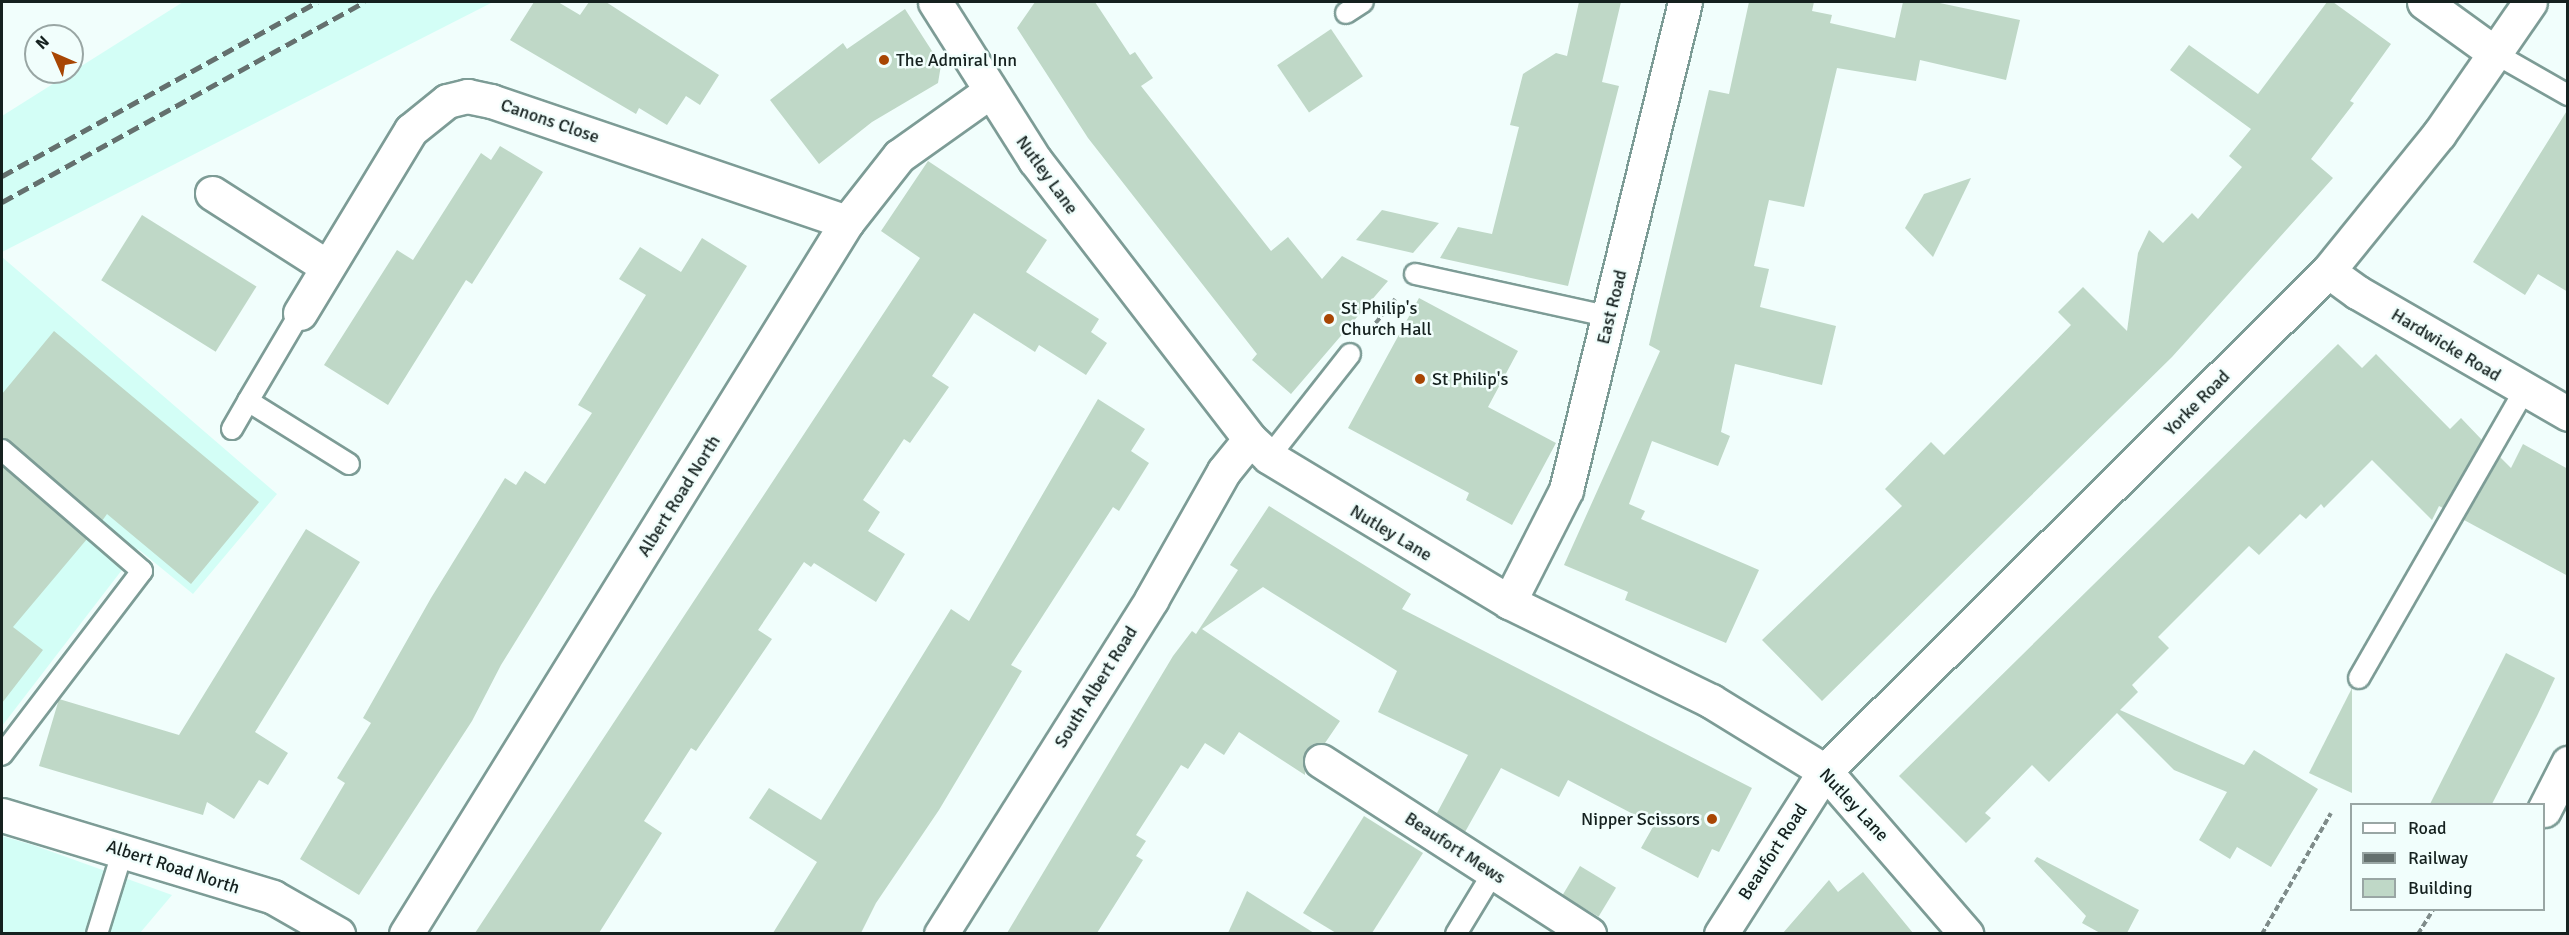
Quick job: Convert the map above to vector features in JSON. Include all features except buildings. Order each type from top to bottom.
[{"type":"street","name":"Nutley Lane","points":[[934,2],[989,92],[1035,160],[1259,448],[1509,602],[1711,701],[1835,781],[1966,933]]},
{"type":"street","name":"East Road","points":[[1509,602],[1566,490],[1685,2]]},
{"type":"street","points":[[2424,2],[2496,54]]},
{"type":"street","name":"Yorke Road","points":[[1835,781],[2328,272],[2372,222],[2496,54],[2530,2]]},
{"type":"street","name":"Albert Road North","points":[[406,933],[847,222],[899,156],[989,92]]},
{"type":"street","name":"Canons Close","points":[[300,313],[326,266],[411,130],[447,101],[466,96],[490,101],[847,222]]},
{"type":"street","points":[[212,193],[326,266]]},
{"type":"street","name":"Hardwicke Road","points":[[2328,272],[2357,292],[2523,391],[2568,414]]},
{"type":"street","name":"South Albert Road","points":[[941,933],[1151,600],[1224,471],[1259,448]]},
{"type":"street","name":"Beaufort Mews","points":[[1321,761],[1589,933]]},
{"type":"street","points":[[2545,808],[2568,763]]},
{"type":"street","name":"Beaufort Road","points":[[1721,933],[1835,781]]},
{"type":"street","name":"Albert Road North","points":[[2,814],[273,897],[338,933]]},
{"type":"lane","points":[[1346,13],[1363,2]]},
{"type":"lane","points":[[2496,54],[2568,95]]},
{"type":"lane","points":[[1415,274],[1610,317]]},
{"type":"lane","points":[[232,429],[300,313]]},
{"type":"lane","points":[[1259,448],[1350,354]]},
{"type":"lane","points":[[2359,678],[2523,391]]},
{"type":"lane","points":[[248,401],[350,464]]},
{"type":"lane","points":[[2,450],[142,570],[2,755]]},
{"type":"lane","points":[[97,933],[123,850]]},
{"type":"lane","points":[[1456,933],[1493,873]]},
{"type":"path","points":[[1350,354],[1415,274]]},
{"type":"path","points":[[2262,933],[2331,813]]},
{"type":"path","points":[[2418,933],[2432,911]]},
{"type":"shaded area","points":[[183,2],[493,2],[2,252],[2,116],[53,84],[84,84],[84,64]]},
{"type":"shaded area","points":[[2,257],[277,494],[193,594],[138,549],[2,726]]},
{"type":"shaded area","points":[[2,836],[172,895],[140,933],[2,933]]},
{"type":"railway","points":[[2,176],[317,2]]},
{"type":"railway","points":[[2,202],[364,2]]},
{"type":"place","name":"The Admiral Inn","points":[[884,60]]},
{"type":"place","name":"St Philip's Church Hall","points":[[1329,319]]},
{"type":"place","name":"St Philip's","points":[[1420,379]]},
{"type":"place","name":"Nipper Scissors","points":[[1712,819]]}]
